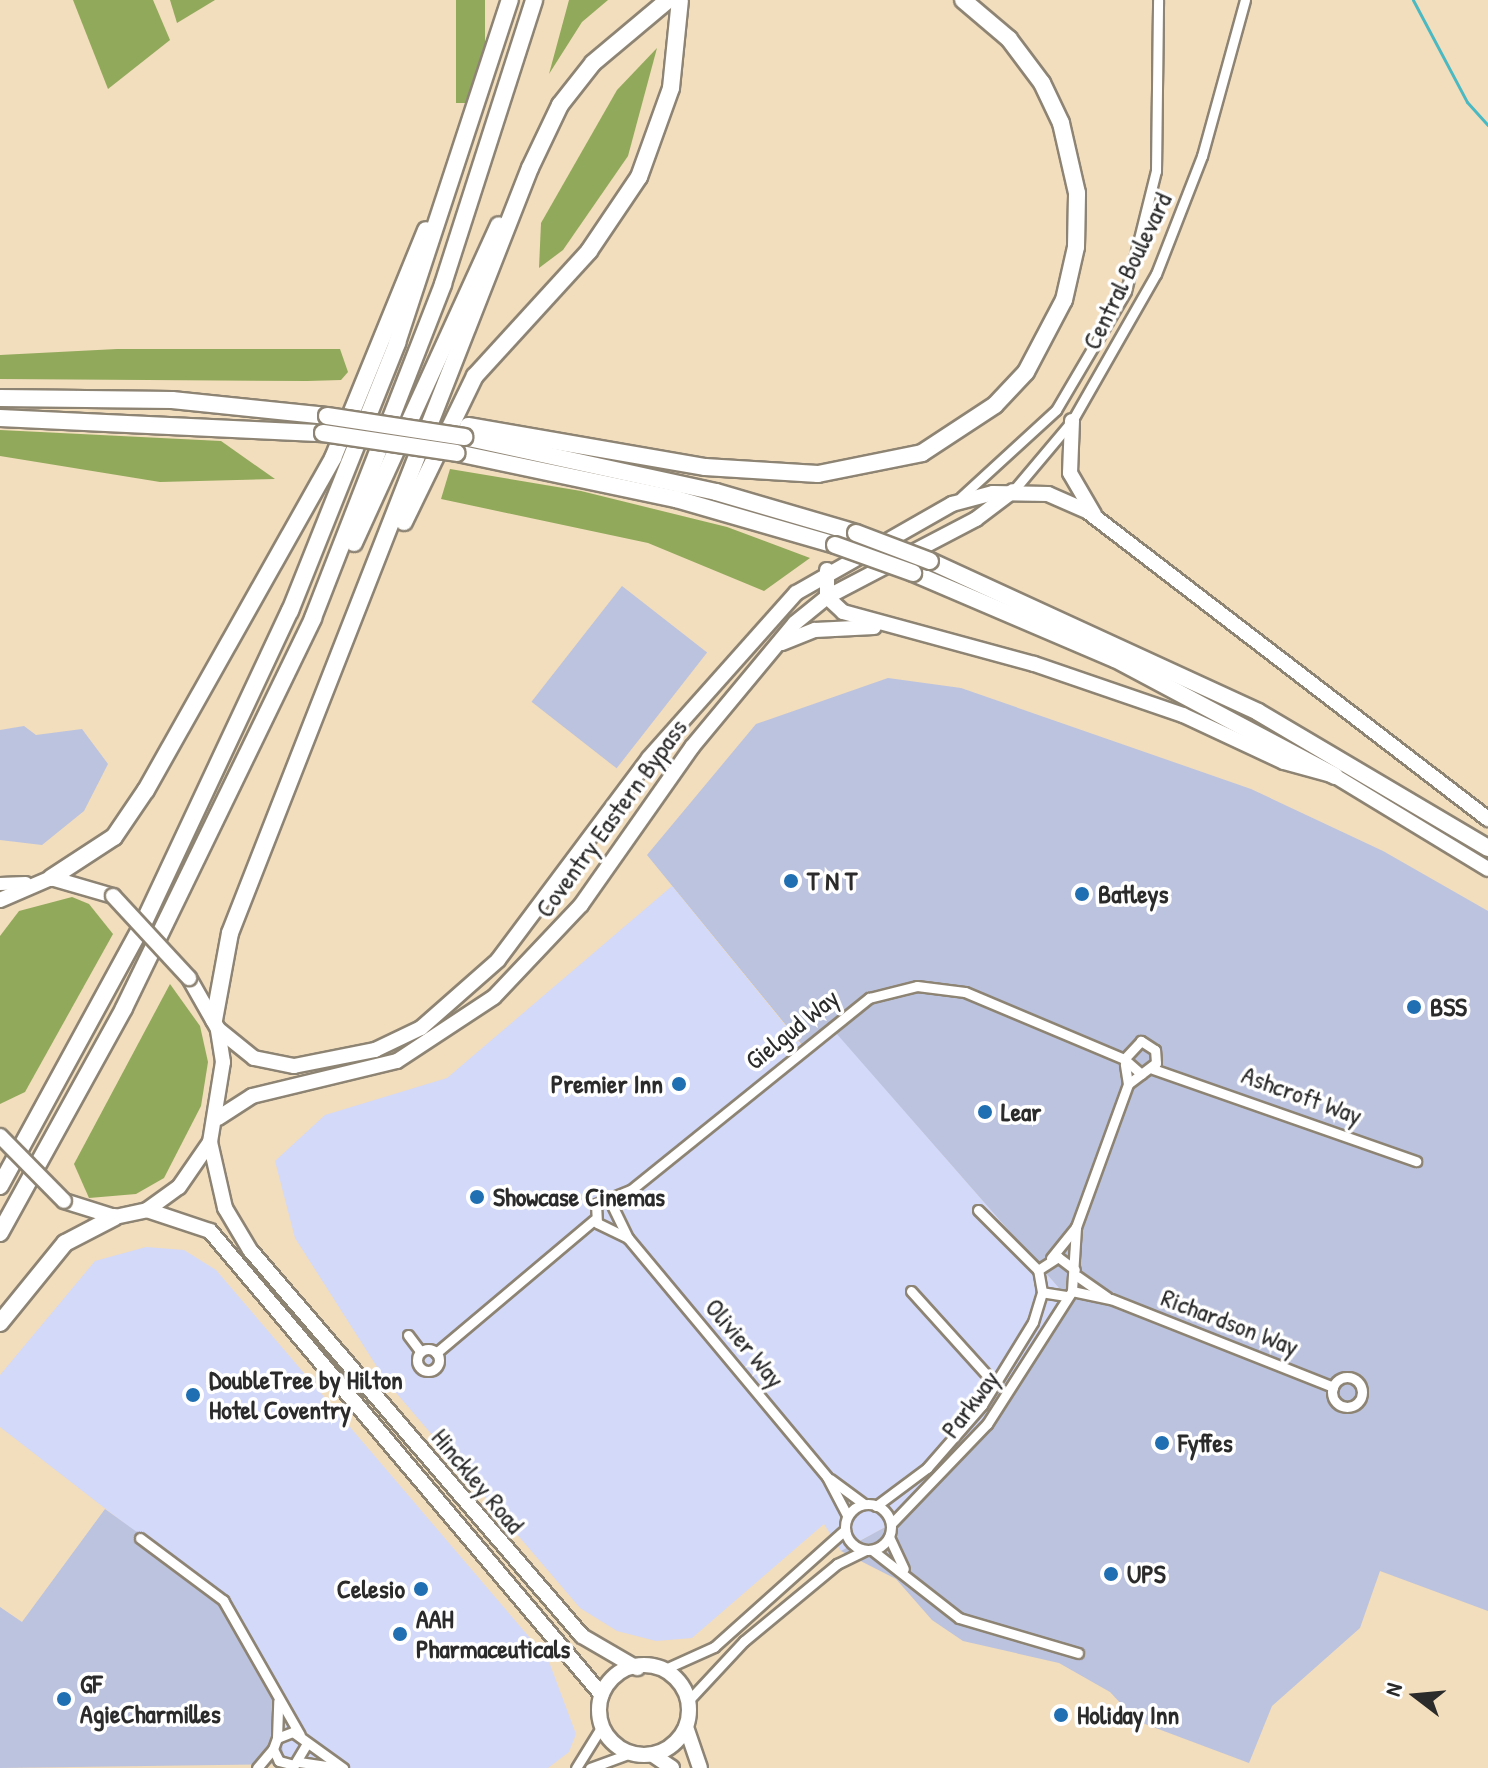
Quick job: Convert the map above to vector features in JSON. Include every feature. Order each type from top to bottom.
[{"type":"highway","points":[[0,1186],[144,922],[290,611],[397,343],[510,0]]},
{"type":"highway","points":[[313,618],[434,310],[534,0]]},
{"type":"highway","points":[[0,1233],[124,1008],[524,182],[577,83],[612,43],[668,0]]},
{"type":"highway","points":[[335,668],[468,387],[589,251],[639,177],[665,109],[678,38],[680,0]]},
{"type":"highway","points":[[0,418],[325,424],[466,431],[764,474],[843,473],[910,457],[938,445],[995,405],[1039,351],[1064,300],[1078,219],[1074,170],[1053,103],[1009,39],[963,0]]},
{"type":"highway","points":[[0,900],[26,883],[51,878],[95,854],[133,811],[299,522],[362,392],[493,57]]},
{"type":"highway","points":[[0,1323],[65,1243],[115,1217],[147,1210],[179,1187],[210,1142],[218,1118],[216,1025],[230,933],[524,182]]},
{"type":"highway","points":[[0,398],[172,400],[325,424],[663,496],[835,545],[913,573],[1115,659],[1335,776],[1488,869]]},
{"type":"highway","points":[[1072,421],[1070,473],[1097,518],[1488,819]]},
{"type":"highway","points":[[466,431],[716,492],[856,533],[930,561],[1245,705],[1488,848]]},
{"type":"highway","name":"Coventry Eastern Bypass","points":[[218,1118],[252,1096],[397,1061],[494,997],[581,905],[766,656],[827,597],[976,519],[1013,491]]},
{"type":"highway","name":"Coventry Eastern Bypass","points":[[216,1025],[254,1058],[294,1066],[375,1050],[462,999],[681,720],[788,601],[827,570],[952,504],[1013,491],[1048,494],[1097,518]]},
{"type":"highway","points":[[827,570],[827,597],[843,612],[1084,680],[1335,776]]},
{"type":"highway","points":[[766,656],[815,630],[886,626]]},
{"type":"highway","points":[[51,878],[113,896],[189,978],[216,1025]]},
{"type":"highway","points":[[0,1136],[64,1201],[115,1217]]},
{"type":"highway","name":"Hinckley Road","points":[[210,1142],[225,1208],[250,1250],[561,1614],[600,1650],[637,1668]]},
{"type":"highway","name":"Hinckley Road","points":[[147,1210],[210,1231],[602,1695]]},
{"type":"highway","points":[[672,1768],[653,1755],[631,1753],[602,1726],[602,1695],[613,1677],[637,1668],[665,1669],[688,1701],[686,1727],[700,1768]]},
{"type":"highway","points":[[653,1755],[686,1727]]},
{"type":"main road","points":[[0,884],[26,883]]},
{"type":"street","name":"Central Boulevard","points":[[952,504],[997,472],[1056,410],[1126,291],[1156,171],[1158,0]]},
{"type":"street","name":"Central Boulevard","points":[[1013,491],[1072,421],[1176,231],[1245,0]]},
{"type":"street","name":"Gielgud Way","points":[[610,1201],[631,1190],[836,1019],[883,993],[917,986],[965,992],[1099,1044],[1125,1061]]},
{"type":"street","name":"Ashcroft Way","points":[[1129,1047],[1146,1042],[1157,1058],[1173,1071]]},
{"type":"street","name":"Gielgud Way","points":[[1099,1044],[1129,1047]]},
{"type":"street","points":[[1038,1270],[1076,1227],[1128,1084],[1125,1061],[1129,1047]]},
{"type":"street","points":[[1153,1069],[1157,1058]]},
{"type":"street","points":[[1125,1061],[1141,1074]]},
{"type":"street","name":"Ashcroft Way","points":[[1128,1084],[1153,1069],[1173,1071],[1416,1161]]},
{"type":"street","name":"Gielgud Way","points":[[617,1213],[631,1190]]},
{"type":"street","points":[[408,1335],[421,1352],[436,1353],[594,1220],[596,1204],[610,1201],[617,1213],[607,1225],[594,1220]]},
{"type":"street","points":[[978,1210],[1038,1270],[1042,1292]]},
{"type":"street","name":"Olivier Way","points":[[617,1213],[628,1238],[827,1477],[847,1515]]},
{"type":"street","name":"Olivier Way","points":[[607,1225],[628,1238]]},
{"type":"street","points":[[1076,1227],[1076,1273]]},
{"type":"street","name":"Richardson Way","points":[[1051,1258],[1111,1299]]},
{"type":"street","name":"Parkway","points":[[891,1524],[987,1424],[1069,1294],[1076,1273]]},
{"type":"street","points":[[911,1291],[996,1385]]},
{"type":"street","name":"Richardson Way","points":[[1042,1292],[1111,1299],[1333,1387]]},
{"type":"street","name":"Parkway","points":[[876,1506],[947,1448],[996,1385],[1042,1292]]},
{"type":"street","points":[[421,1352],[417,1362],[426,1371],[437,1367],[436,1353]]},
{"type":"street","name":"Olivier Way","points":[[827,1477],[864,1504]]},
{"type":"street","points":[[665,1669],[714,1647],[828,1553],[845,1530],[847,1515],[864,1504],[876,1506],[891,1524],[889,1537],[904,1569]]},
{"type":"street","points":[[845,1530],[869,1550],[904,1569],[959,1618],[1078,1653]]},
{"type":"street","points":[[688,1701],[744,1641],[837,1564],[889,1537]]},
{"type":"street","points":[[140,1538],[223,1600],[265,1664],[278,1701],[306,1745],[343,1768]]},
{"type":"street","points":[[257,1768],[273,1749],[277,1738],[278,1701]]},
{"type":"street","points":[[576,1768],[602,1726]]},
{"type":"street","points":[[277,1738],[300,1735]]},
{"type":"street","points":[[299,1762],[306,1745]]},
{"type":"street","points":[[273,1749],[279,1766],[299,1762],[343,1768]]},
{"type":"street","points":[[590,1768],[631,1753]]},
{"type":"shaded area","points":[[622,586],[707,652],[617,768],[531,702]]},
{"type":"shaded area","points":[[888,678],[961,688],[1251,789],[1383,851],[1488,911],[1488,1611],[1380,1571],[1360,1628],[1272,1706],[1249,1763],[1137,1721],[1110,1692],[1059,1663],[963,1641],[932,1620],[896,1579],[841,1551],[891,1524],[987,1424],[1066,1296],[829,1025],[803,1046],[647,855],[756,724]]},
{"type":"shaded area","points":[[24,726],[36,735],[82,729],[108,764],[84,811],[42,845],[0,840],[0,730]]},
{"type":"shaded area","points":[[672,886],[802,1046],[829,1024],[1066,1296],[1001,1404],[891,1524],[841,1551],[824,1524],[692,1638],[656,1641],[617,1631],[580,1608],[386,1381],[295,1238],[275,1161],[325,1115],[447,1078]]},
{"type":"shaded area","points":[[146,1247],[184,1250],[216,1270],[548,1659],[576,1734],[569,1752],[548,1768],[274,1768],[284,1764],[249,1636],[223,1600],[0,1427],[0,1375],[95,1261]]},
{"type":"shaded area","points":[[105,1509],[202,1579],[249,1636],[278,1701],[284,1764],[0,1768],[0,1607],[22,1622]]},
{"type":"green space","points":[[73,0],[153,0],[170,40],[108,89]]},
{"type":"green space","points":[[170,0],[215,0],[177,23]]},
{"type":"green space","points":[[456,0],[485,0],[485,103],[456,103]]},
{"type":"green space","points":[[569,0],[608,0],[582,22],[549,74]]},
{"type":"green space","points":[[657,48],[628,156],[563,250],[539,268],[541,223],[617,90]]},
{"type":"green space","points":[[117,349],[340,349],[348,372],[341,380],[307,381],[0,379],[0,355]]},
{"type":"green space","points":[[0,430],[221,441],[275,479],[160,482],[0,456]]},
{"type":"green space","points":[[450,469],[581,491],[727,527],[810,558],[764,591],[648,543],[441,499]]},
{"type":"green space","points":[[72,897],[89,904],[113,934],[25,1092],[0,1104],[0,936],[19,911]]},
{"type":"green space","points":[[170,984],[200,1026],[208,1062],[201,1106],[164,1178],[136,1194],[89,1198],[74,1164]]},
{"type":"waterway","points":[[1413,0],[1467,102],[1488,125]]},
{"type":"place","name":"T N T","points":[[791,881]]},
{"type":"place","name":"Batleys","points":[[1082,894]]},
{"type":"place","name":"BSS","points":[[1414,1007]]},
{"type":"place","name":"Premier Inn","points":[[679,1084]]},
{"type":"place","name":"Lear","points":[[985,1112]]},
{"type":"place","name":"Showcase Cinemas","points":[[477,1197]]},
{"type":"place","name":"DoubleTree by Hilton Hotel Coventry","points":[[193,1395]]},
{"type":"place","name":"Fyffes","points":[[1162,1443]]},
{"type":"place","name":"UPS","points":[[1111,1574]]},
{"type":"place","name":"Celesio","points":[[421,1589]]},
{"type":"place","name":"AAH Pharmaceuticals","points":[[400,1634]]},
{"type":"place","name":"GF AgieCharmilles","points":[[64,1699]]},
{"type":"place","name":"Holiday Inn","points":[[1061,1715]]}]
